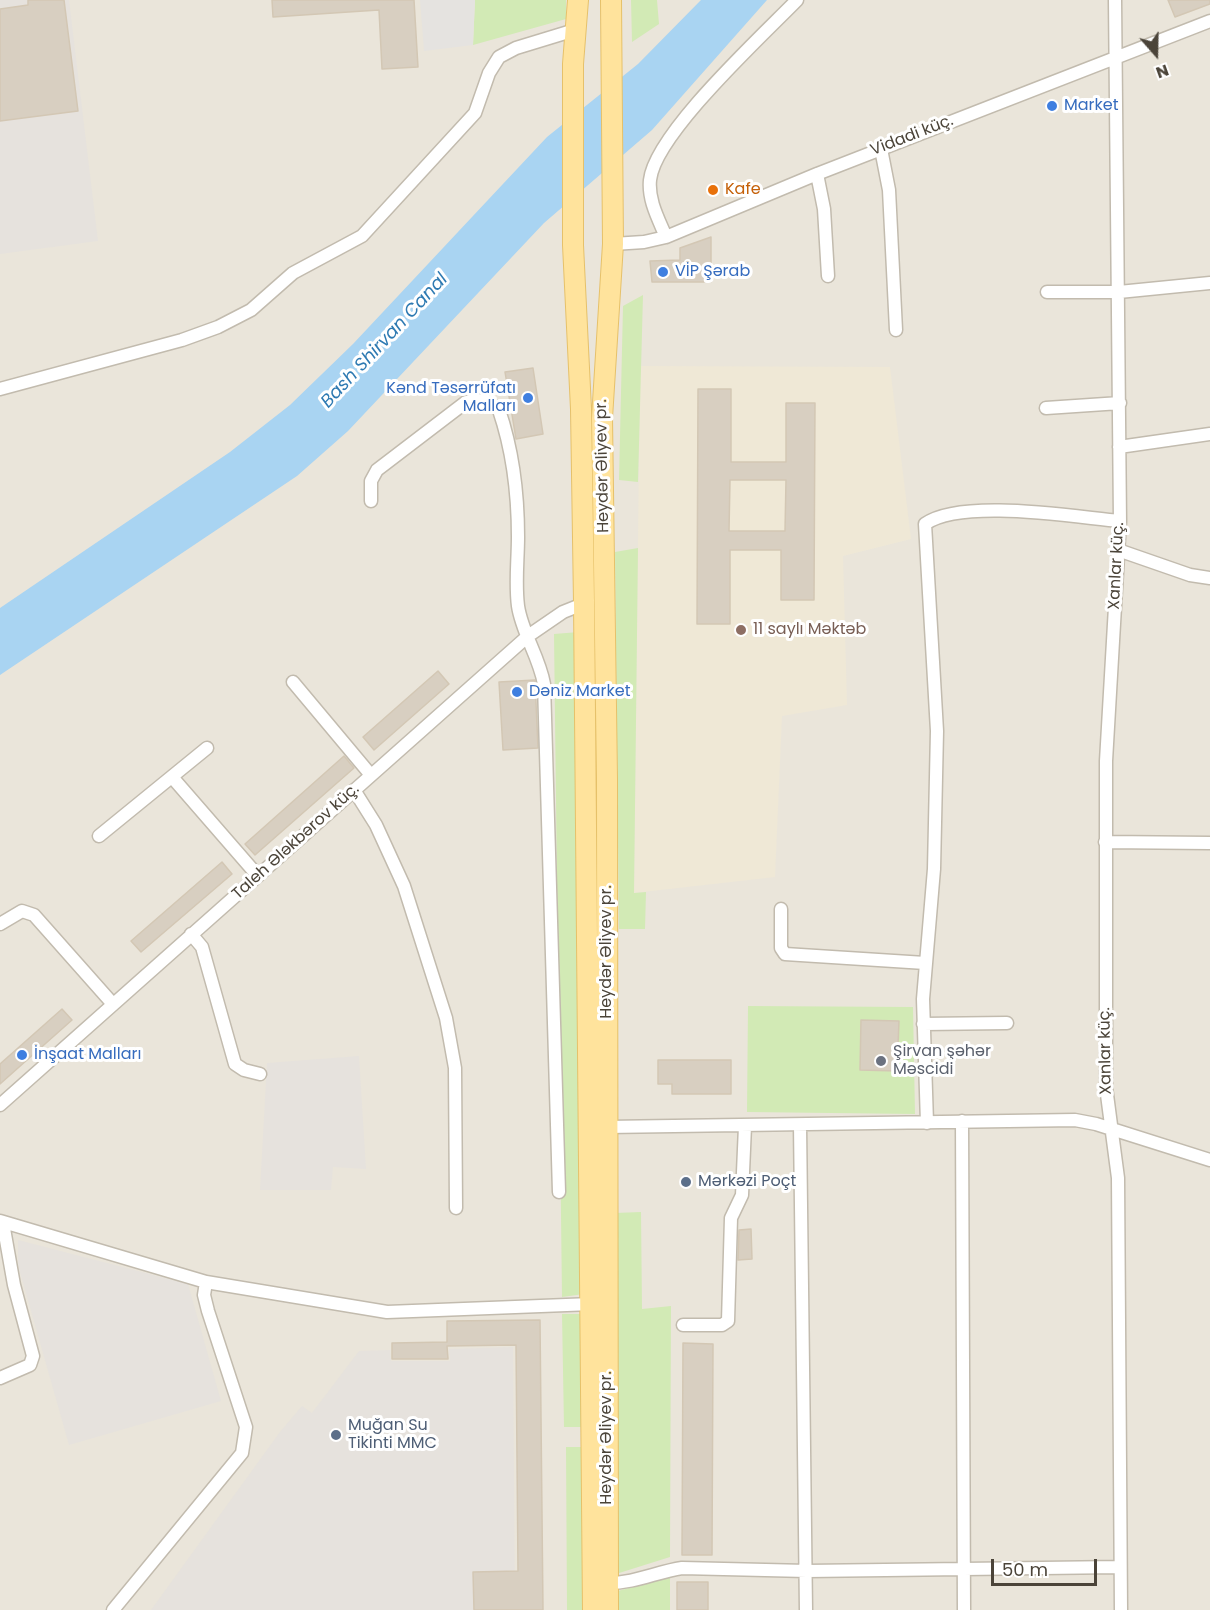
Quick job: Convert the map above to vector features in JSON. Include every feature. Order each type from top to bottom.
[{"type":"main road","name":"Heydər Əliyev pr.","points":[[578,0],[573,64],[573,245],[581,409],[585,603],[593,1610]]},
{"type":"main road","name":"Heydər Əliyev pr.","points":[[608,1610],[602,382],[614,206],[611,3]]},
{"type":"main road","points":[[575,294],[609,294]]},
{"type":"street","points":[[666,237],[650,196],[653,163],[690,111],[797,0]]},
{"type":"street","name":"Xanlar küç.","points":[[1115,0],[1120,521],[1106,761],[1105,842],[1106,1087],[1118,1178],[1121,1610]]},
{"type":"street","name":"Vidadi küç.","points":[[613,244],[644,242],[666,237],[881,148],[1210,21]]},
{"type":"street","points":[[0,389],[182,340],[218,327],[250,310],[293,273],[362,236],[474,113],[489,73],[499,57],[516,48],[575,30]]},
{"type":"street","points":[[881,148],[889,190],[896,330]]},
{"type":"street","points":[[817,174],[824,209],[828,276]]},
{"type":"street","points":[[1047,292],[1119,292],[1210,283]]},
{"type":"street","points":[[371,501],[371,481],[377,470],[466,402],[479,399],[491,402],[499,410],[516,486],[518,608],[540,662],[544,684],[559,1192]]},
{"type":"street","points":[[1046,408],[1120,403]]},
{"type":"street","points":[[1119,447],[1210,434]]},
{"type":"street","points":[[927,1123],[923,1024],[937,796],[937,731],[925,524],[935,517],[1007,511],[1120,521]]},
{"type":"street","points":[[1118,550],[1190,575],[1210,578]]},
{"type":"street","name":"Taleh Ələkbərov küç.","points":[[0,1105],[112,1003],[528,636],[563,612],[585,603],[604,599]]},
{"type":"street","points":[[293,682],[370,774]]},
{"type":"street","points":[[99,836],[207,748]]},
{"type":"street","points":[[172,777],[258,876]]},
{"type":"street","points":[[354,790],[376,825],[404,886],[446,1018],[455,1068],[456,1208]]},
{"type":"street","points":[[1105,842],[1210,843]]},
{"type":"street","points":[[781,909],[781,948],[785,954],[925,963]]},
{"type":"street","points":[[0,924],[22,911],[34,915],[112,1003]]},
{"type":"street","points":[[191,934],[202,947],[235,1064],[244,1070],[260,1074]]},
{"type":"street","points":[[923,1024],[1007,1023]]},
{"type":"street","points":[[607,1127],[1075,1120],[1096,1124],[1112,1131],[1210,1160]]},
{"type":"street","points":[[962,1121],[964,1610]]},
{"type":"street","points":[[800,1125],[806,1610]]},
{"type":"street","points":[[683,1325],[722,1325],[728,1321],[730,1218],[742,1195],[745,1126]]},
{"type":"street","points":[[0,1378],[30,1365],[33,1356],[14,1285],[1,1222],[206,1282],[361,1310],[387,1312],[592,1304]]},
{"type":"street","points":[[113,1610],[243,1453],[246,1427],[208,1311],[204,1295],[206,1282]]},
{"type":"street","points":[[608,1583],[642,1580],[667,1570],[682,1568],[807,1571],[1120,1567]]},
{"type":"shaded area","points":[[0,0],[1210,0],[1210,1610],[0,1610]]},
{"type":"shaded area","points":[[0,0],[69,0],[98,241],[0,254]]},
{"type":"shaded area","points":[[420,0],[475,0],[473,45],[424,51]]},
{"type":"shaded area","name":"11 saylı Məktəb","points":[[640,366],[890,367],[911,539],[843,556],[847,705],[782,716],[775,877],[634,893]]},
{"type":"shaded area","points":[[359,1056],[366,1169],[333,1167],[331,1190],[260,1190],[267,1063]]},
{"type":"shaded area","points":[[18,1240],[188,1284],[221,1401],[69,1445],[18,1265]]},
{"type":"shaded area","points":[[513,1347],[515,1610],[151,1610],[280,1432],[302,1406],[312,1413],[359,1351],[390,1350],[391,1361],[450,1361],[449,1349]]},
{"type":"green space","points":[[475,0],[566,0],[566,19],[473,45]]},
{"type":"green space","points":[[631,0],[657,0],[659,24],[632,42]]},
{"type":"green space","points":[[643,295],[638,482],[619,480],[623,306]]},
{"type":"green space","points":[[638,548],[634,893],[646,892],[645,929],[619,929],[615,552]]},
{"type":"green space","points":[[579,632],[584,1294],[562,1297],[554,634]]},
{"type":"green space","points":[[748,1006],[913,1007],[915,1114],[747,1112]]},
{"type":"green space","points":[[641,1212],[642,1309],[671,1306],[670,1557],[616,1574],[615,1213]]},
{"type":"green space","points":[[562,1314],[584,1314],[585,1427],[564,1427]]},
{"type":"green space","points":[[566,1447],[584,1447],[584,1610],[567,1610]]},
{"type":"green space","points":[[670,1577],[670,1610],[614,1610],[614,1592]]},
{"type":"water","name":"Bash Shirvan Canal","points":[[701,0],[767,0],[652,130],[544,223],[348,431],[297,476],[0,675],[0,608],[230,452],[290,405],[353,344],[547,137],[638,64]]},
{"type":"building","points":[[28,0],[64,0],[78,111],[0,121],[0,9],[28,5]]},
{"type":"building","points":[[272,0],[414,0],[418,67],[382,69],[379,10],[273,17]]},
{"type":"building","points":[[1168,0],[1210,0],[1210,4],[1175,17]]},
{"type":"building","points":[[711,237],[711,282],[652,282],[650,261],[680,260],[680,248]]},
{"type":"building","points":[[533,368],[543,434],[516,439],[505,372]]},
{"type":"building","points":[[698,389],[731,389],[731,462],[786,462],[786,403],[815,403],[814,600],[781,600],[781,550],[730,550],[730,624],[697,624]],"holes":[[[730,480],[786,480],[785,531],[729,531]]]},
{"type":"building","points":[[438,671],[449,684],[374,750],[363,737]]},
{"type":"building","points":[[535,680],[538,748],[503,750],[499,682]]},
{"type":"building","points":[[344,756],[354,768],[255,855],[245,844]]},
{"type":"building","points":[[222,862],[232,874],[141,952],[131,941]]},
{"type":"building","points":[[62,1009],[72,1020],[0,1084],[0,1064]]},
{"type":"building","points":[[861,1020],[899,1021],[897,1071],[860,1070]]},
{"type":"building","points":[[658,1060],[731,1060],[731,1094],[672,1094],[672,1084],[658,1084]]},
{"type":"building","points":[[751,1229],[752,1259],[738,1260],[739,1230]]},
{"type":"building","points":[[540,1320],[543,1610],[474,1610],[473,1572],[518,1571],[516,1345],[447,1346],[448,1359],[392,1359],[392,1343],[447,1342],[447,1321]]},
{"type":"building","points":[[683,1343],[713,1344],[712,1555],[682,1555]]},
{"type":"building","points":[[677,1582],[708,1582],[708,1610],[677,1610]]},
{"type":"place","name":"Market","points":[[1052,106]]},
{"type":"place","name":"Kafe","points":[[713,190]]},
{"type":"place","name":"VİP Şərab","points":[[663,272]]},
{"type":"place","name":"Kənd Təsərrüfatı Malları","points":[[528,398]]},
{"type":"place","name":"11 saylı Məktəb","points":[[741,630]]},
{"type":"place","name":"Dəniz Market","points":[[517,692]]},
{"type":"place","name":"İnşaat Malları","points":[[22,1055]]},
{"type":"place","name":"Şirvan şəhər Məscidi","points":[[881,1061]]},
{"type":"place","name":"Mərkəzi Poçt","points":[[686,1182]]},
{"type":"place","name":"Muğan Su Tikinti MMC","points":[[336,1435]]}]
